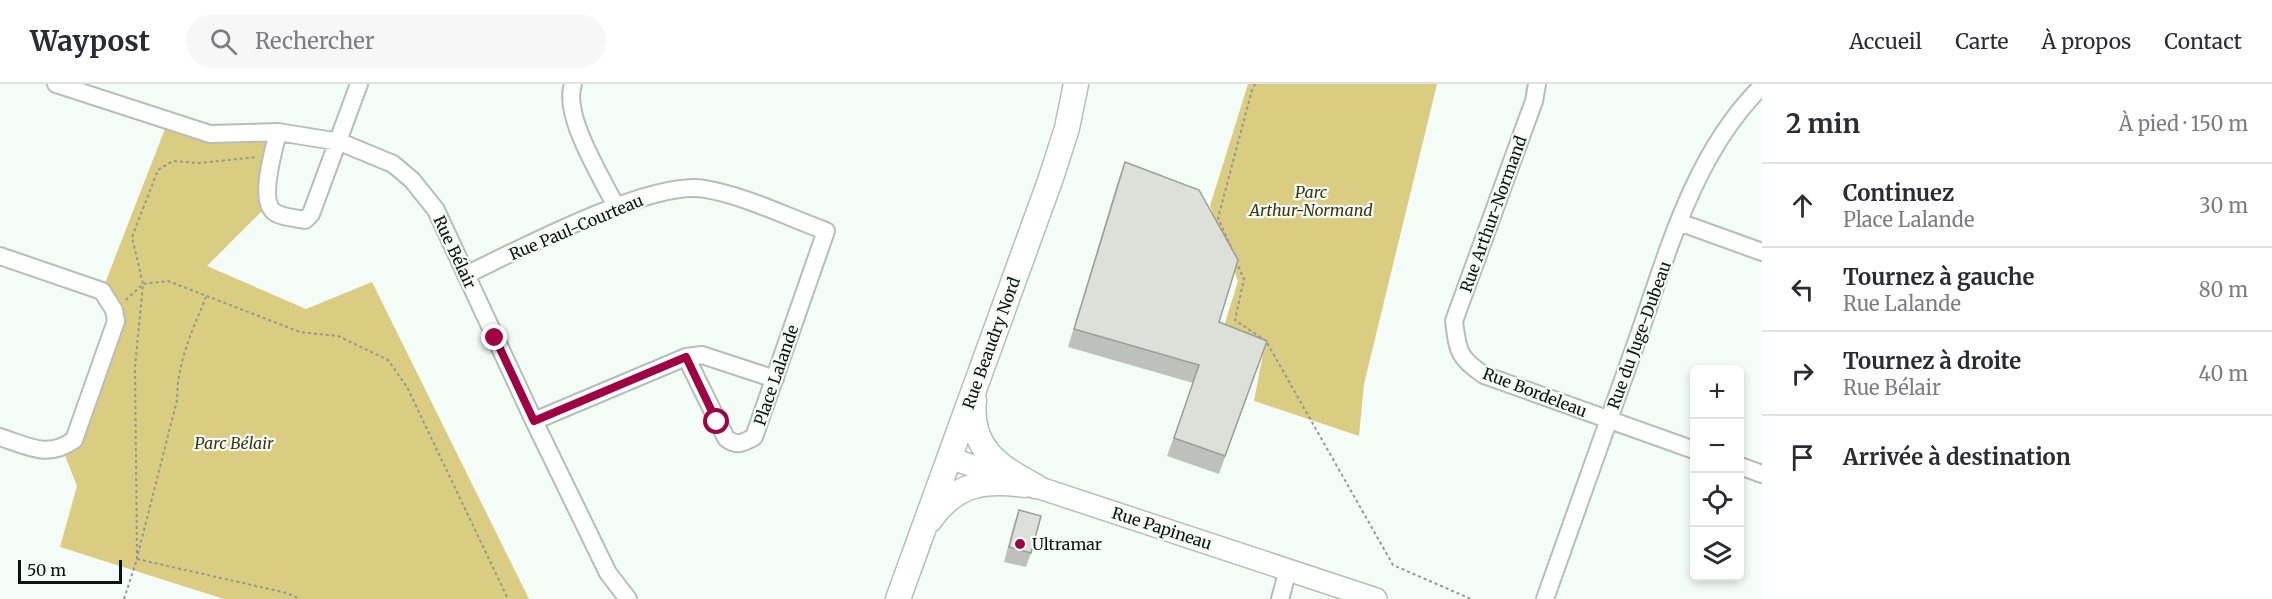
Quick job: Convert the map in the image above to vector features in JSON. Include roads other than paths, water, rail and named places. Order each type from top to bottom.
[{"type":"main road","name":"Rue Beaudry Nord","points":[[898,599],[1051,178],[1067,128],[1076,84]]},
{"type":"main road","points":[[983,363],[976,389],[974,425],[984,448],[998,466],[1035,486]]},
{"type":"main road","points":[[921,535],[939,507],[970,487],[980,483],[1000,481],[1035,486]]},
{"type":"street","name":"Rue Bélair","points":[[56,84],[210,134],[278,132],[339,142],[393,164],[412,180],[436,210],[608,573],[628,599]]},
{"type":"street","points":[[278,132],[267,189],[268,205],[274,213],[305,220],[311,214],[359,84]]},
{"type":"street","points":[[573,84],[570,96],[577,126],[616,207]]},
{"type":"street","name":"Rue Arthur-Normand","points":[[1455,344],[1454,321],[1534,101],[1537,84]]},
{"type":"street","name":"Rue du Juge-Dubeau","points":[[1545,599],[1679,222],[1707,160],[1749,99],[1762,86]]},
{"type":"street","name":"Rue Paul-Courteau","points":[[466,275],[616,207],[683,188],[704,189],[727,194],[826,231]]},
{"type":"street","points":[[1679,222],[1762,252]]},
{"type":"street","name":"Place Lalande","points":[[686,357],[717,422],[731,443],[741,444],[753,437],[826,231]]},
{"type":"street","points":[[0,256],[102,291],[114,310],[116,321],[74,440],[62,448],[48,451],[0,437]]},
{"type":"street","name":"Rue Bordeleau","points":[[1455,344],[1467,361],[1484,375],[1690,448]]},
{"type":"street","points":[[534,421],[686,357],[702,355],[775,379]]},
{"type":"street","name":"Rue Papineau","points":[[949,458],[1376,599]]},
{"type":"street","points":[[1744,467],[1762,474]]},
{"type":"street","points":[[1280,599],[1288,570]]},
{"type":"place","name":"Ultramar","points":[[1020,544]]},
{"type":"park label","name":"Parc Arthur-Normand","points":[[1311,201]]},
{"type":"park label","name":"Parc Bélair","points":[[234,443]]}]
